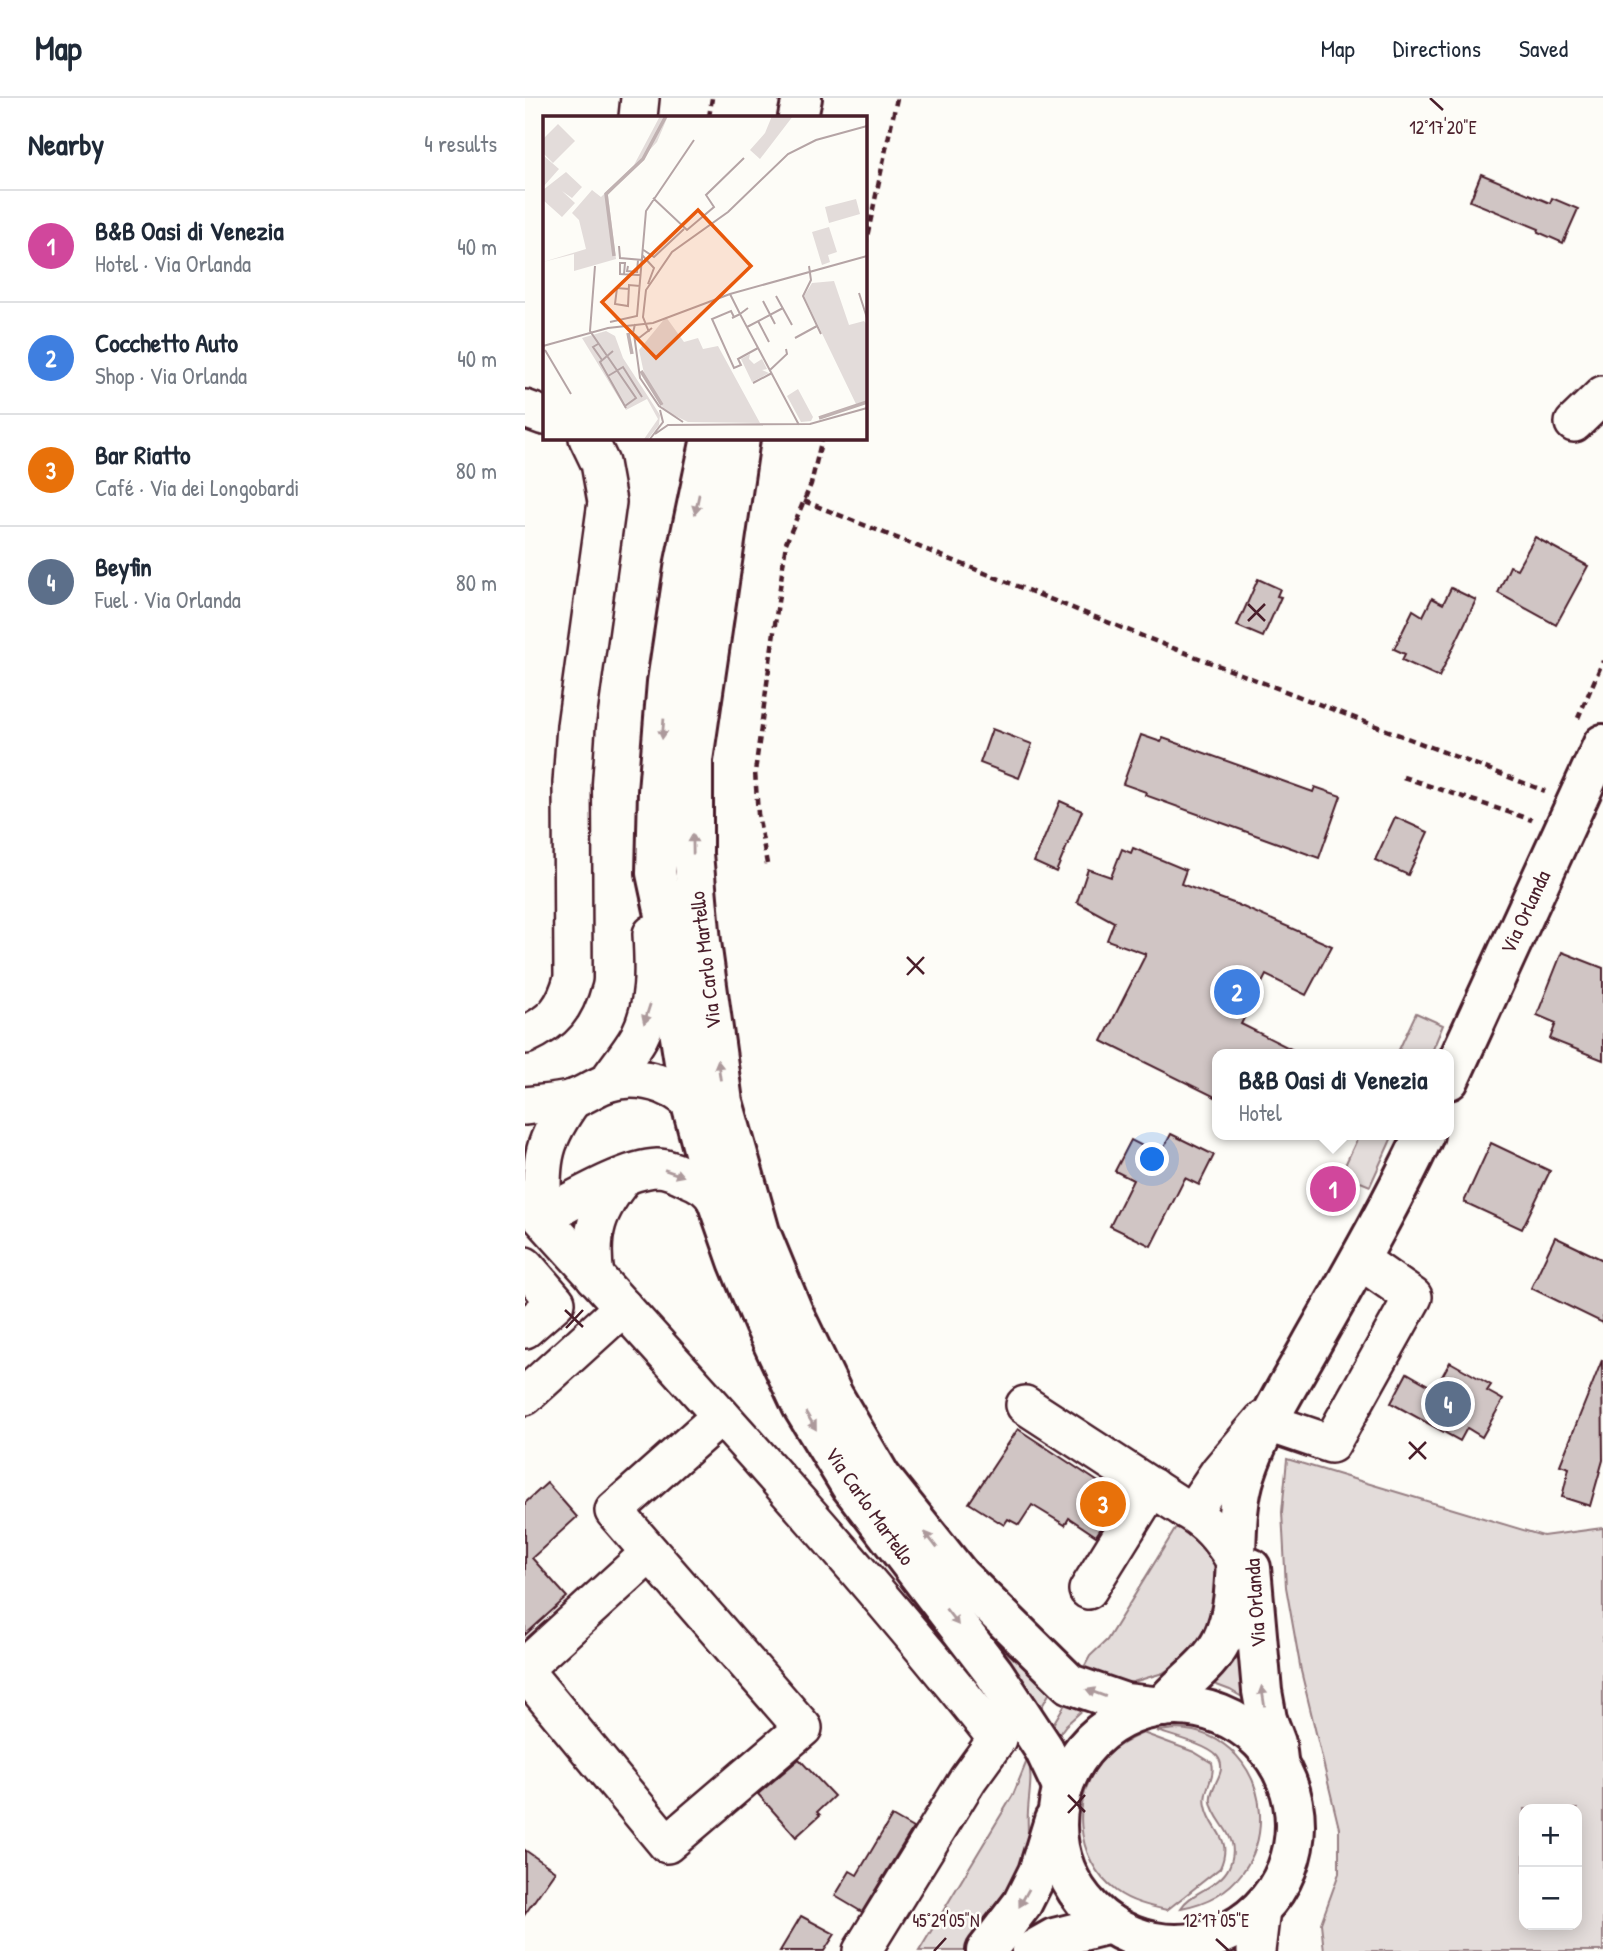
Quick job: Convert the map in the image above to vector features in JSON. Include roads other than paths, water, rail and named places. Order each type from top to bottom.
[{"type":"main road","points":[[798,116],[802,98]]},
{"type":"main road","name":"Via Carlo Martello","points":[[711,439],[685,562],[667,682],[658,791],[656,873],[667,924],[675,1011],[690,1100],[717,1201],[764,1324],[802,1406],[850,1485],[995,1673],[1044,1749],[1060,1800]]},
{"type":"main road","name":"Via Carlo Martello","points":[[740,439],[693,760],[693,854],[701,942],[723,1102],[760,1232],[793,1312],[833,1395],[881,1477],[960,1576],[1070,1684],[1125,1703],[1162,1707]]},
{"type":"main road","name":"Via Orlanda","points":[[1454,1067],[1569,817],[1589,736]]},
{"type":"main road","name":"Via Orlanda","points":[[1162,1707],[1173,1691],[1209,1658],[1222,1640],[1228,1626],[1233,1597],[1237,1518],[1244,1480],[1269,1423],[1360,1260],[1421,1140]]},
{"type":"main road","name":"Via Orlanda","points":[[1269,1423],[1250,1528],[1251,1571],[1262,1691],[1267,1719],[1276,1743],[1278,1763]]},
{"type":"main road","points":[[986,1951],[1022,1904],[1038,1872],[1060,1800],[1072,1768],[1084,1749],[1100,1733],[1140,1712],[1184,1706],[1207,1710],[1248,1729],[1278,1763],[1288,1783],[1296,1827],[1293,1850],[1275,1891],[1261,1909],[1243,1924],[1202,1941],[1163,1947],[1110,1924],[1096,1914],[1081,1897],[1061,1856],[1057,1834],[1060,1800]]},
{"type":"main road","points":[[1031,1951],[1054,1938],[1110,1924]]},
{"type":"street","points":[[638,116],[640,98]]},
{"type":"street","points":[[1574,423],[1603,395]]},
{"type":"street","points":[[525,409],[543,416]]},
{"type":"street","points":[[525,1035],[550,1021],[564,1005],[573,978],[572,783],[576,726],[607,502],[600,463],[588,439]]},
{"type":"street","name":"Via Carlo Martello","points":[[607,1083],[638,1038],[649,1011],[654,984],[651,907],[656,873]]},
{"type":"street","name":"Via Carlo Martello","points":[[717,1201],[700,1183],[665,1169],[646,1170],[624,1177],[542,1217],[543,1155],[552,1129],[542,1105],[622,1080],[648,1081],[674,1089],[690,1100],[713,1130],[756,1266],[788,1332],[815,1382],[869,1455]]},
{"type":"street","points":[[595,1277],[594,1231],[603,1204],[624,1177]]},
{"type":"street","points":[[525,1199],[721,1416],[932,1657],[997,1739],[968,1779],[862,1951]]},
{"type":"street","points":[[1185,1509],[1196,1506],[1250,1434],[1269,1423],[1331,1444],[1413,1297],[1360,1260]]},
{"type":"street","points":[[525,1266],[556,1302],[525,1329]]},
{"type":"street","points":[[525,1396],[623,1307]]},
{"type":"street","points":[[1025,1405],[1202,1518],[1219,1534],[1234,1559]]},
{"type":"street","points":[[650,1553],[525,1670],[667,1844],[803,1728],[614,1511],[721,1416]]},
{"type":"street","points":[[1088,1590],[1152,1487]]},
{"type":"street","points":[[1256,1951],[1261,1909]]},
{"type":"place","name":"Cocchetto Auto","points":[[1237,992]]},
{"type":"place","name":"B&B Oasi di Venezia","points":[[1333,1189]]},
{"type":"place","name":"Beyfin","points":[[1448,1404]]},
{"type":"place","name":"Bar Riatto","points":[[1103,1504]]}]
